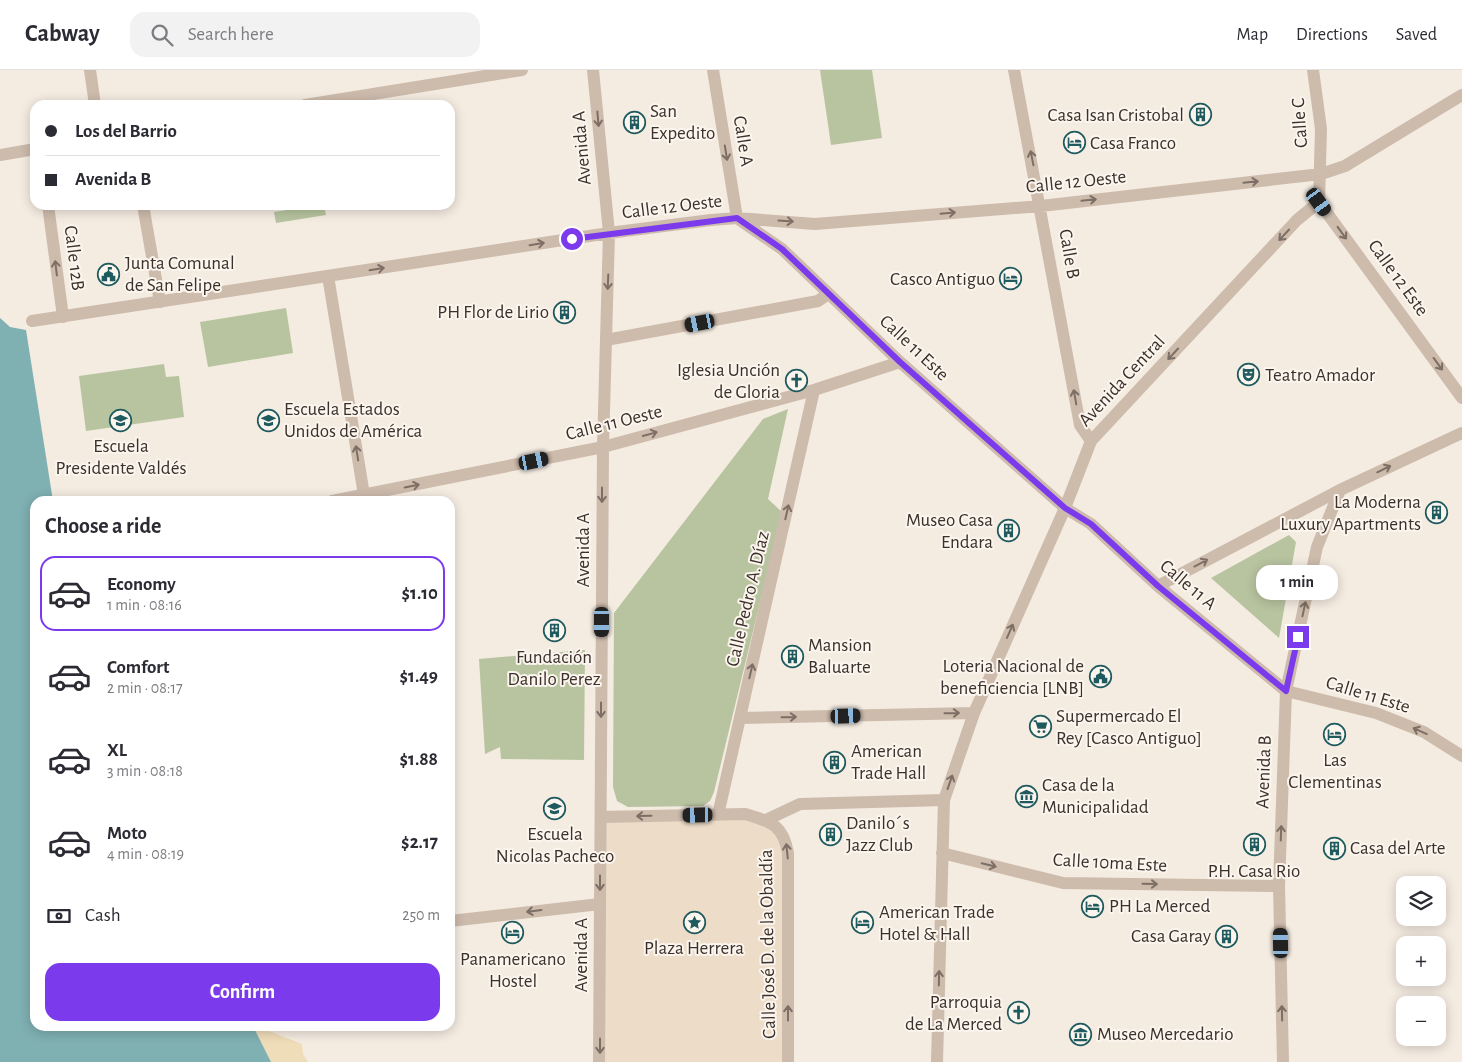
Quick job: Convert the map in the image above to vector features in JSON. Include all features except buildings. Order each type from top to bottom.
[{"type":"street","points":[[90,70],[94,100]]},
{"type":"street","points":[[337,100],[522,70]]},
{"type":"street","name":"Avenida A","points":[[593,70],[609,233],[603,446],[600,1062]]},
{"type":"street","name":"Calle A","points":[[713,70],[737,218]]},
{"type":"street","name":"Calle B","points":[[1014,70],[1041,206],[1080,425],[1092,441]]},
{"type":"street","name":"Calle C","points":[[1314,70],[1321,129],[1321,174]]},
{"type":"street","points":[[1319,202],[1321,174],[1345,166],[1462,95]]},
{"type":"street","points":[[0,155],[30,150]]},
{"type":"street","name":"Calle 12 Oeste","points":[[32,321],[609,233],[737,218],[815,224],[1041,206],[1321,174]]},
{"type":"street","name":"Calle 12 Este","points":[[1319,202],[1462,398]]},
{"type":"street","name":"Avenida Central","points":[[937,1062],[944,800],[974,713],[1065,508],[1092,441],[1297,220],[1319,202]]},
{"type":"street","name":"Calle 12B","points":[[49,210],[62,317]]},
{"type":"street","points":[[144,210],[160,302]]},
{"type":"street","name":"Calle 11 Este","points":[[737,218],[782,249],[900,362],[1065,508]]},
{"type":"street","points":[[328,276],[365,496]]},
{"type":"street","points":[[606,340],[818,302],[828,294]]},
{"type":"street","name":"Calle 11 Oeste","points":[[374,496],[603,446],[814,390],[900,362]]},
{"type":"street","name":"Calle Pedro A. Díaz","points":[[718,815],[814,390]]},
{"type":"street","points":[[1158,586],[1340,490],[1462,433]]},
{"type":"street","name":"Avenida B","points":[[1283,1062],[1279,886],[1286,691],[1317,547],[1340,490]]},
{"type":"street","name":"Calle 11 A","points":[[1065,508],[1091,524],[1158,586],[1286,691]]},
{"type":"street","name":"Calle 11 Este","points":[[1286,691],[1376,713],[1424,732],[1462,756]]},
{"type":"street","points":[[741,718],[974,713]]},
{"type":"street","points":[[766,820],[800,804],[944,800]]},
{"type":"street","name":"Calle José D. de la Obaldía","points":[[601,817],[745,814],[766,820],[778,827],[785,838],[788,853],[788,1062]]},
{"type":"street","name":"Calle 10ma Este","points":[[942,853],[1063,883],[1279,886]]},
{"type":"street","points":[[455,920],[600,904]]},
{"type":"green space","points":[[820,70],[872,70],[882,138],[831,145]]},
{"type":"green space","points":[[325,210],[326,215],[276,223],[274,212]]},
{"type":"green space","points":[[286,308],[293,353],[208,367],[200,322]]},
{"type":"green space","points":[[164,364],[166,377],[179,376],[184,417],[86,431],[79,376]]},
{"type":"green space","points":[[788,409],[768,499],[782,512],[714,792],[710,801],[703,806],[628,807],[617,801],[613,787],[614,613],[763,419]]},
{"type":"green space","points":[[1289,535],[1296,542],[1279,638],[1211,578]]},
{"type":"green space","points":[[585,650],[584,760],[501,759],[500,747],[485,754],[479,659]]},
{"type":"sand","points":[[256,1031],[269,1031],[302,1044],[303,1054],[308,1062],[271,1062]]},
{"type":"shaded area","name":"Plaza Herrera","points":[[745,814],[785,838],[788,1062],[600,1062],[601,817]]},
{"type":"water","points":[[0,318],[10,327],[26,330],[52,496],[30,496],[30,1031],[256,1031],[271,1062],[0,1062]]},
{"type":"place","name":"Casa Isan Cristobal","points":[[1200,115]]},
{"type":"place","name":"San Expedito","points":[[634,122]]},
{"type":"place","name":"Casa Franco","points":[[1074,143]]},
{"type":"place","name":"Junta Comunal de San Felipe","points":[[109,274]]},
{"type":"place","name":"Casco Antiguo","points":[[1011,279]]},
{"type":"place","name":"PH Flor de Lirio","points":[[565,312]]},
{"type":"place","name":"Teatro Amador","points":[[1249,375]]},
{"type":"place","name":"Iglesia Unción de Gloria","points":[[796,381]]},
{"type":"place","name":"Escuela Presidente Valdés","points":[[121,420]]},
{"type":"place","name":"Escuela Estados Unidos de América","points":[[268,420]]},
{"type":"place","name":"La Moderna Luxury Apartments","points":[[1437,513]]},
{"type":"place","name":"Museo Casa Endara","points":[[1009,531]]},
{"type":"place","name":"Fundación Danilo Perez","points":[[554,631]]},
{"type":"place","name":"Mansion Baluarte","points":[[792,656]]},
{"type":"place","name":"Loteria Nacional de beneficiencia [LNB]","points":[[1100,677]]},
{"type":"place","name":"Supermercado El Rey [Casco Antiguo]","points":[[1040,727]]},
{"type":"place","name":"Las Clementinas","points":[[1335,734]]},
{"type":"place","name":"American Trade Hall","points":[[835,762]]},
{"type":"place","name":"Casa de la Municipalidad","points":[[1026,796]]},
{"type":"place","name":"Escuela Nicolas Pacheco","points":[[555,808]]},
{"type":"place","name":"Danilo´s Jazz Club","points":[[830,834]]},
{"type":"place","name":"P.H. Casa Rio","points":[[1254,845]]},
{"type":"place","name":"Casa del Arte","points":[[1334,848]]},
{"type":"place","name":"PH La Merced","points":[[1093,906]]},
{"type":"place","name":"Plaza Herrera","points":[[694,922]]},
{"type":"place","name":"American Trade Hotel & Hall","points":[[863,923]]},
{"type":"place","name":"Panamericano Hostel","points":[[513,933]]},
{"type":"place","name":"Casa Garay","points":[[1227,936]]},
{"type":"place","name":"Parroquia de La Merced","points":[[1018,1013]]},
{"type":"place","name":"Museo Mercedario","points":[[1081,1034]]},
{"type":"route","points":[[572,239],[737,218],[782,249],[900,362],[1065,508],[1091,524],[1158,586],[1286,691],[1298,637]]}]
